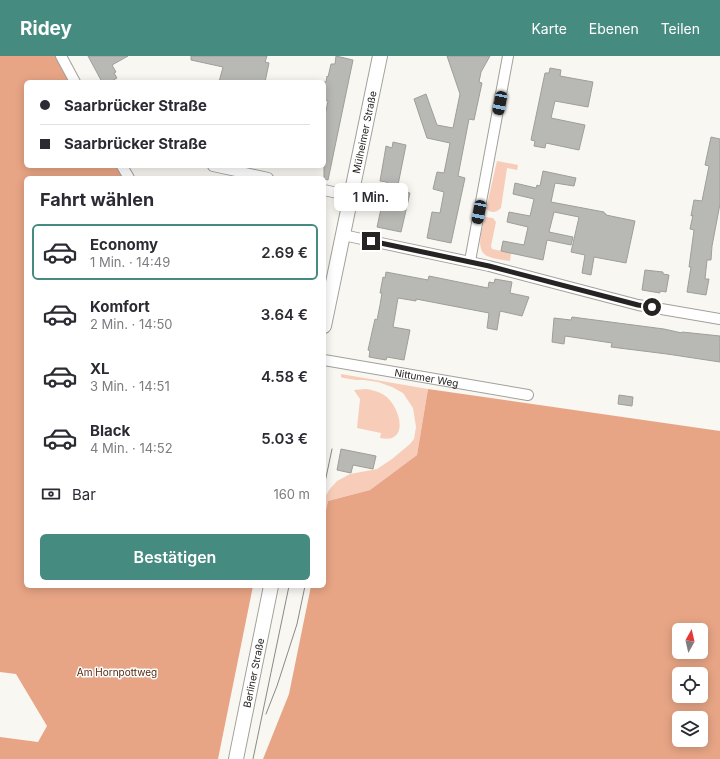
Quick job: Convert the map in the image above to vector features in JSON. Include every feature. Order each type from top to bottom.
[{"type":"main road","name":"Mülheimer Straße","points":[[326,316],[380,56]]},
{"type":"main road","name":"Berliner Straße","points":[[236,759],[271,588]]},
{"type":"street","points":[[61,56],[74,80]]},
{"type":"street","points":[[470,262],[508,56]]},
{"type":"street","points":[[222,168],[259,176]]},
{"type":"street","points":[[326,190],[351,196]]},
{"type":"street","points":[[343,234],[489,266],[638,305],[720,319]]},
{"type":"street","name":"Nittumer Weg","points":[[326,360],[528,395]]},
{"type":"shaded area","points":[[497,161],[518,165],[517,170],[507,168],[501,208],[495,212],[492,212],[486,209]]},
{"type":"shaded area","points":[[485,217],[493,218],[496,222],[491,246],[492,249],[511,253],[510,261],[490,257],[483,253],[480,238]]},
{"type":"shaded area","points":[[341,374],[428,389],[417,455],[370,490],[328,501],[326,510],[326,495],[337,481],[350,474],[377,469],[392,459],[414,439],[416,427],[413,408],[403,393],[378,382],[341,377]]},
{"type":"shaded area","points":[[366,389],[384,395],[390,400],[398,415],[400,423],[396,436],[390,439],[380,438],[381,433],[357,428],[360,399],[354,390]]},
{"type":"green space","name":"Am Hornpottweg","points":[[0,56],[55,56],[69,80],[24,80],[24,168],[117,168],[122,176],[24,176],[24,588],[253,588],[218,759],[0,759],[0,737],[38,742],[47,726],[16,674],[0,672]]},
{"type":"green space","points":[[428,389],[720,431],[720,759],[263,759],[289,694],[311,588],[326,588],[326,510],[328,501],[370,490],[417,455]]},
{"type":"building","points":[[88,56],[128,56],[112,65],[116,72],[114,73],[117,78],[114,80],[101,80]]},
{"type":"building","points":[[191,56],[267,56],[265,62],[269,63],[265,80],[220,80],[223,67],[191,60]]},
{"type":"building","points":[[336,56],[353,60],[328,180],[326,180],[326,176],[324,176],[324,168],[326,168],[326,111],[328,101],[326,100],[326,82],[331,64],[335,64]]},
{"type":"building","points":[[447,56],[490,56],[481,72],[479,82],[482,83],[474,120],[469,119],[458,176],[465,178],[451,243],[427,238],[432,212],[440,213],[444,192],[433,189],[437,172],[444,173],[450,143],[427,138],[414,99],[426,94],[437,125],[453,128],[460,94]]},
{"type":"building","points":[[550,68],[561,70],[560,76],[593,82],[588,107],[555,101],[551,118],[585,125],[579,150],[546,143],[545,148],[534,146],[535,141],[531,140],[545,73],[549,73]]},
{"type":"building","points":[[711,137],[720,139],[720,204],[712,246],[711,260],[707,260],[705,279],[709,279],[706,295],[687,292],[694,230],[690,229],[693,215],[691,216],[694,200],[702,201],[709,166],[705,165]]},
{"type":"building","points":[[393,142],[406,145],[397,190],[410,193],[401,232],[377,227],[387,182],[380,181],[386,146],[392,148]]},
{"type":"building","points":[[543,171],[576,178],[574,186],[555,183],[551,202],[604,212],[606,215],[635,221],[626,263],[594,257],[591,275],[582,273],[585,255],[571,252],[579,217],[554,212],[549,232],[573,237],[571,245],[547,240],[543,260],[501,251],[503,241],[524,245],[528,227],[507,222],[509,212],[530,216],[534,199],[513,194],[515,183],[536,188],[537,185],[540,186]]},
{"type":"building","points":[[645,270],[663,272],[663,274],[669,275],[666,292],[660,291],[660,293],[642,290]]},
{"type":"building","points":[[386,272],[428,280],[429,276],[488,288],[489,282],[494,283],[495,279],[512,282],[510,293],[529,297],[522,316],[500,311],[497,330],[487,328],[489,313],[416,299],[416,301],[398,298],[393,327],[410,330],[404,360],[387,357],[386,360],[369,357],[370,351],[368,350],[375,319],[377,320],[382,293],[380,293],[383,277],[385,278]]},
{"type":"building","points":[[572,317],[664,329],[682,333],[720,336],[720,362],[611,347],[612,343],[565,336],[564,344],[552,342],[554,318],[571,320]]},
{"type":"building","points":[[619,395],[633,397],[632,406],[618,404]]},
{"type":"building","points":[[341,449],[376,456],[373,469],[353,465],[351,473],[337,470]]},
{"type":"tram line","points":[[326,478],[332,449]]},
{"type":"tram line","points":[[253,759],[289,588]]},
{"type":"tram line","points":[[266,714],[277,686],[297,624],[305,588]]},
{"type":"route","points":[[371,241],[489,266],[638,305],[652,307]]}]
